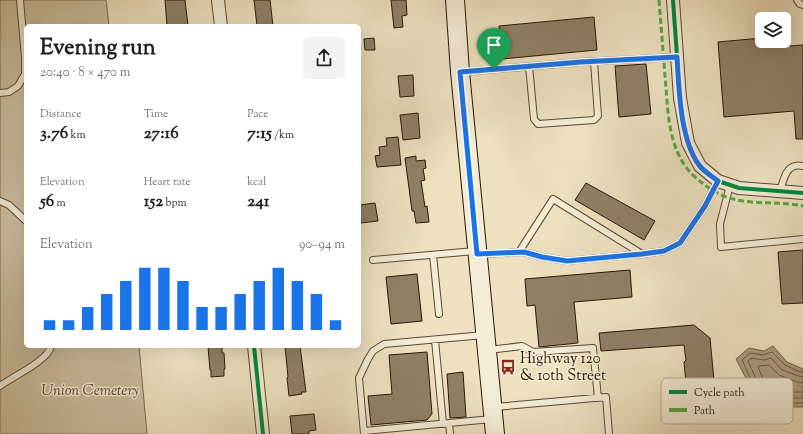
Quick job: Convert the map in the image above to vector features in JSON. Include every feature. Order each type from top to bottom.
[{"type":"main road","points":[[454,0],[493,420]]},
{"type":"street","points":[[218,0],[221,24]]},
{"type":"street","points":[[674,0],[680,98],[688,143],[700,166],[718,181],[739,188],[803,193]]},
{"type":"street","points":[[254,348],[263,434]]},
{"type":"lane","points":[[20,0],[24,46]]},
{"type":"lane","points":[[797,0],[803,5]]},
{"type":"lane","points":[[460,72],[529,66],[677,57]]},
{"type":"lane","points":[[529,66],[533,114],[534,119],[538,124],[594,120],[598,116],[594,62]]},
{"type":"lane","points":[[0,93],[9,92],[18,86],[24,76]]},
{"type":"lane","points":[[780,191],[789,168],[798,165],[803,166]]},
{"type":"lane","points":[[373,260],[477,252],[524,252],[542,257],[567,261],[664,251],[680,243],[705,206],[718,181]]},
{"type":"lane","points":[[730,185],[720,224],[721,247],[803,239]]},
{"type":"lane","points":[[519,252],[553,199],[642,254]]},
{"type":"lane","points":[[0,201],[9,205],[24,219]]},
{"type":"lane","points":[[434,255],[439,314]]},
{"type":"lane","points":[[436,340],[446,424],[450,434]]},
{"type":"lane","points":[[598,398],[593,348],[533,352],[522,346],[486,342],[436,340],[384,344],[373,351],[359,378],[364,433],[406,431],[446,424],[493,420],[606,397],[609,434]]},
{"type":"lane","points":[[0,386],[36,363],[50,348]]},
{"type":"green space","name":"Union Cemetery","points":[[0,0],[106,0],[109,24],[24,24],[24,348],[139,348],[147,434],[0,434]]},
{"type":"water","points":[[773,346],[787,362],[803,369],[803,407],[793,407],[793,378],[746,378],[736,359],[749,348],[764,351]]},
{"type":"building","points":[[165,0],[185,0],[188,24],[167,24]]},
{"type":"building","points":[[254,0],[270,0],[273,24],[257,24]]},
{"type":"building","points":[[391,0],[406,0],[407,15],[402,16],[403,27],[394,28]]},
{"type":"building","points":[[594,17],[597,50],[502,59],[499,26]]},
{"type":"building","points":[[374,38],[375,50],[365,50],[364,39]]},
{"type":"building","points":[[755,39],[755,48],[791,48],[791,46],[803,45],[803,139],[796,139],[794,111],[724,117],[718,42]]},
{"type":"building","points":[[646,64],[651,114],[619,117],[615,66]]},
{"type":"building","points":[[413,75],[414,96],[400,97],[398,76]]},
{"type":"building","points":[[418,113],[420,138],[403,140],[400,115]]},
{"type":"building","points":[[398,137],[401,165],[377,167],[375,156],[380,155],[379,147],[387,146],[386,138]]},
{"type":"building","points":[[416,156],[416,161],[425,160],[426,168],[423,169],[425,180],[421,181],[429,222],[416,223],[414,211],[412,211],[405,158]]},
{"type":"building","points":[[586,183],[655,221],[644,240],[575,200]]},
{"type":"building","points":[[375,203],[378,221],[361,223],[361,205]]},
{"type":"building","points":[[803,250],[803,303],[782,304],[778,252]]},
{"type":"building","points":[[630,270],[632,297],[574,302],[578,343],[539,347],[535,305],[527,306],[525,279]]},
{"type":"building","points":[[417,274],[422,321],[391,324],[386,277]]},
{"type":"building","points":[[694,325],[710,338],[714,378],[685,378],[684,362],[686,360],[684,345],[601,351],[599,333]]},
{"type":"building","points":[[208,348],[222,348],[222,353],[224,353],[224,376],[211,377]]},
{"type":"building","points":[[285,348],[300,348],[306,392],[289,396]]},
{"type":"building","points":[[427,352],[432,414],[427,420],[371,425],[368,396],[392,394],[389,355]]},
{"type":"building","points":[[463,372],[466,417],[450,418],[447,374]]},
{"type":"building","points":[[314,414],[316,430],[309,431],[309,434],[292,434],[290,416]]},
{"type":"marked path","points":[[659,0],[670,123],[675,146],[686,167],[693,175],[708,187],[729,198],[750,202],[803,206]]},
{"type":"cycle path","points":[[673,0],[680,98],[688,143],[700,166],[718,181],[739,188],[803,193]]},
{"type":"cycle path","points":[[254,348],[263,434]]},
{"type":"place","name":"Highway 120 & 10th Street","points":[[508,367]]},
{"type":"route","points":[[677,57],[680,98],[688,143],[700,166],[718,181],[705,206],[680,243],[664,251],[567,261],[542,257],[524,252],[477,254],[460,72],[494,69],[581,62],[677,57]]}]
